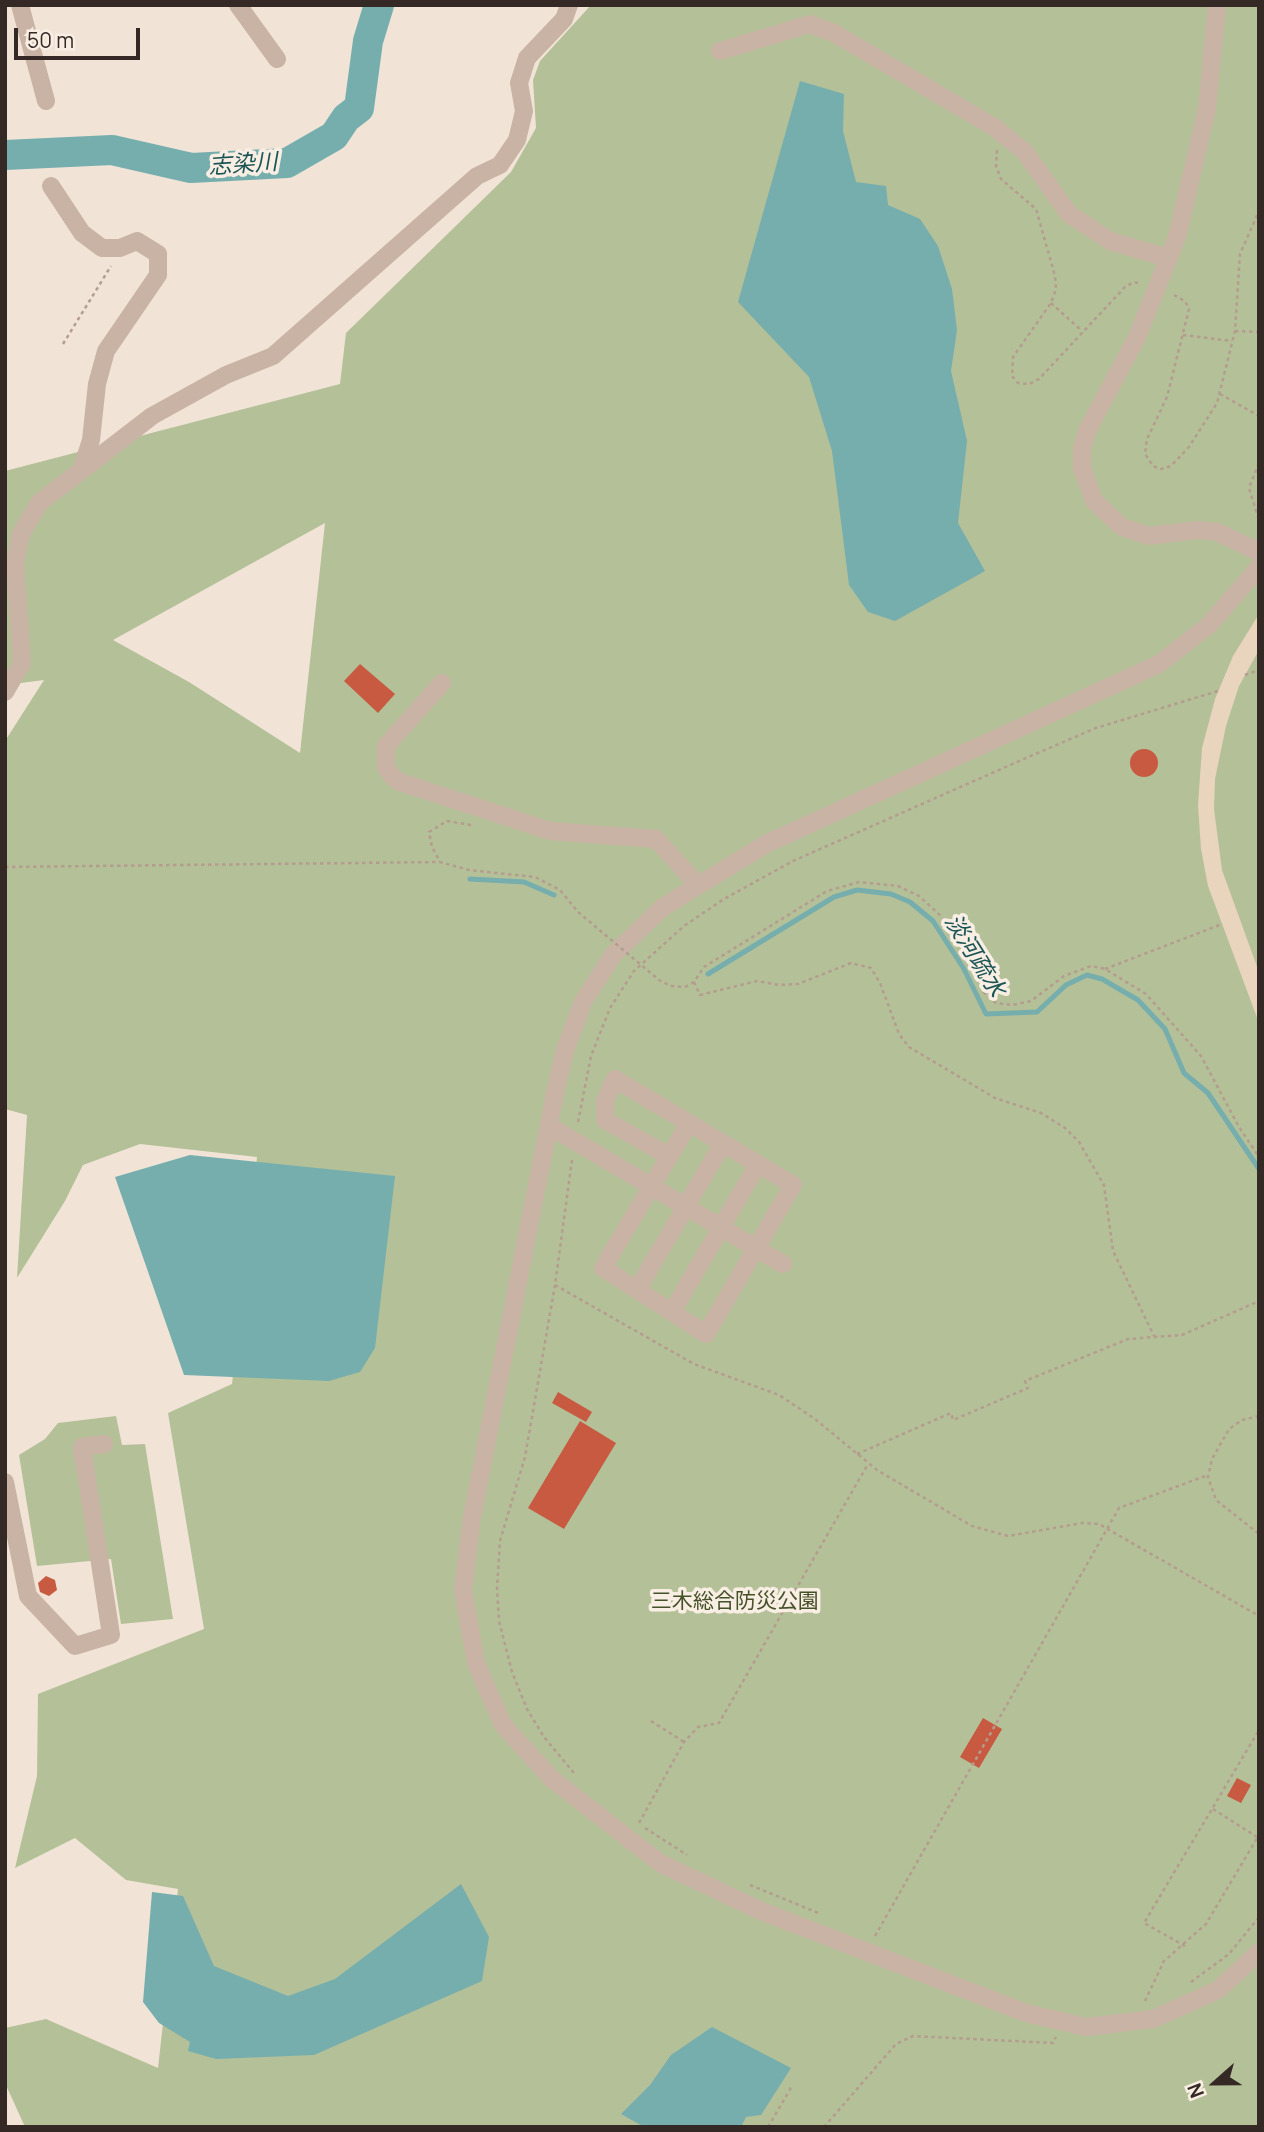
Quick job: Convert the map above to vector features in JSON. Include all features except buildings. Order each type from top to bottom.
[{"type":"street","points":[[20,5],[46,101]]},
{"type":"street","points":[[238,5],[277,59]]},
{"type":"street","points":[[5,692],[22,663],[15,563],[21,534],[39,503],[152,416],[226,375],[273,356],[477,176],[500,165],[517,140],[524,111],[519,83],[527,58],[564,19],[569,5]]},
{"type":"street","points":[[1217,5],[1213,73],[1200,147],[1168,258],[1129,354],[1084,441],[1083,468],[1087,486],[1108,517],[1132,532],[1155,537],[1204,529],[1226,534],[1259,552]]},
{"type":"street","points":[[720,51],[810,24],[834,33],[1004,134],[1025,152],[1069,214],[1110,241],[1168,258]]},
{"type":"street","points":[[51,186],[82,233],[102,247],[120,248],[137,241],[158,254],[158,275],[106,351],[97,384],[91,440],[82,468]]},
{"type":"street","points":[[1259,567],[1209,625],[1159,664],[813,821],[696,884],[636,931],[613,955],[589,991],[565,1050],[472,1517],[463,1590],[476,1663],[503,1725],[552,1779],[660,1863],[761,1912],[1026,2014],[1086,2027],[1153,2019],[1218,1990],[1259,1952]]},
{"type":"street","points":[[442,683],[386,746],[386,767],[392,776],[400,782],[550,831],[656,839],[696,884]]},
{"type":"street","points":[[669,1156],[605,1120],[605,1101],[615,1079],[723,1143],[793,1185],[706,1334],[603,1268],[689,1123]]},
{"type":"street","points":[[549,1126],[783,1264]]},
{"type":"street","points":[[637,1290],[723,1143]]},
{"type":"street","points":[[672,1312],[758,1164]]},
{"type":"street","points":[[5,1482],[28,1596],[75,1646],[111,1635],[82,1447],[104,1444]]},
{"type":"path","points":[[1004,134],[995,153],[996,166],[1001,179],[1036,209],[1055,276],[1056,289],[1051,303],[1013,357],[1012,376],[1018,383],[1029,384],[1039,379],[1133,282],[1158,287],[1185,301],[1189,309],[1167,397],[1147,439],[1144,454],[1153,466],[1161,469],[1171,466],[1180,457],[1210,414],[1220,394],[1235,331],[1240,254],[1259,211]]},
{"type":"path","points":[[63,344],[107,275],[120,248]]},
{"type":"path","points":[[1051,303],[1083,332]]},
{"type":"path","points":[[1235,331],[1259,332]]},
{"type":"path","points":[[1183,335],[1233,341]]},
{"type":"path","points":[[1220,394],[1259,416]]},
{"type":"path","points":[[1259,463],[1250,488],[1259,520]]},
{"type":"path","points":[[1245,675],[1259,670]]},
{"type":"path","points":[[576,1775],[552,1747],[527,1709],[505,1649],[497,1588],[500,1541],[525,1457],[555,1285],[574,1141],[591,1056],[610,1008],[634,971],[684,926],[724,899],[793,861],[1096,728],[1217,691]]},
{"type":"path","points":[[440,862],[432,847],[429,832],[447,821],[479,826]]},
{"type":"path","points":[[5,867],[440,862],[469,870],[535,877],[559,890],[578,912],[659,981],[685,987],[694,982],[704,967],[822,893],[845,885],[870,881],[898,886],[934,908],[952,933],[987,997],[996,1003],[1029,1002],[1073,971],[1091,966],[1105,969],[1151,998],[1198,1052],[1239,1127],[1259,1157]]},
{"type":"path","points":[[1105,969],[1222,924]]},
{"type":"path","points":[[694,982],[700,995],[757,981],[779,985],[798,984],[851,963],[871,968],[880,983],[898,1034],[909,1047],[995,1098],[1041,1113],[1079,1142],[1104,1185],[1113,1251],[1154,1336]]},
{"type":"path","points":[[555,1285],[694,1364],[779,1395],[868,1464],[959,1520],[986,1532],[1017,1535],[1089,1523],[1107,1528],[1259,1616]]},
{"type":"path","points":[[857,1454],[951,1413],[953,1420],[1028,1388],[1025,1381],[1117,1343],[1154,1336],[1182,1335],[1259,1301]]},
{"type":"path","points":[[1259,1416],[1242,1420],[1229,1429],[1212,1459],[1208,1475],[1216,1500],[1259,1534]]},
{"type":"path","points":[[695,1860],[639,1824],[684,1742],[698,1727],[719,1723],[868,1464]]},
{"type":"path","points":[[875,1936],[1119,1508],[1208,1475]]},
{"type":"path","points":[[651,1721],[684,1742]]},
{"type":"path","points":[[1185,1946],[1144,1923],[1259,1730]]},
{"type":"path","points":[[1145,2001],[1164,1961],[1185,1946],[1206,1924],[1258,1836],[1212,1809]]},
{"type":"path","points":[[739,1880],[825,1916]]},
{"type":"path","points":[[1183,1986],[1209,1971],[1229,1954],[1259,1917]]},
{"type":"path","points":[[1133,2004],[1153,1999]]},
{"type":"path","points":[[824,2127],[896,2044],[914,2036],[1053,2043],[1062,2021]]},
{"type":"path","points":[[768,2127],[792,2086]]},
{"type":"green space","name":"三木総合防災公園","points":[[591,5],[1259,5],[1259,2127],[25,2127],[5,2083],[5,2028],[46,2019],[158,2068],[178,1889],[126,1880],[75,1838],[15,1868],[37,1776],[38,1694],[204,1629],[168,1413],[232,1384],[257,1157],[140,1144],[83,1165],[65,1201],[17,1278],[27,1115],[5,1109],[5,741],[44,680],[5,685],[5,471],[340,384],[346,333],[511,172],[536,128],[533,80],[540,61]],"holes":[[[325,523],[300,753],[189,682],[113,640]]]},
{"type":"green space","points":[[116,1416],[122,1445],[145,1444],[173,1619],[121,1624],[111,1559],[37,1566],[19,1455],[45,1439],[58,1423]]},
{"type":"shaded area","points":[[1259,614],[1259,650],[1239,686],[1226,726],[1215,779],[1214,809],[1222,870],[1259,972],[1259,1023],[1208,886],[1201,849],[1198,805],[1202,748],[1215,699],[1233,656]]},
{"type":"water","points":[[800,81],[844,94],[843,131],[856,182],[886,186],[888,205],[920,219],[938,246],[952,289],[957,330],[951,371],[967,441],[958,523],[985,571],[895,621],[868,612],[849,585],[832,451],[809,377],[738,302]]},
{"type":"water","points":[[190,1155],[395,1176],[375,1348],[360,1372],[329,1381],[184,1375],[115,1177]]},
{"type":"water","points":[[461,1884],[489,1937],[482,1981],[314,2055],[216,2059],[188,2051],[190,2042],[159,2023],[143,2002],[152,1892],[183,1896],[214,1966],[288,1996],[335,1979]]},
{"type":"water","points":[[712,2027],[791,2068],[761,2115],[746,2117],[741,2127],[644,2127],[621,2114],[650,2085],[671,2055]]},
{"type":"waterway","name":"志染川","points":[[5,155],[112,150],[191,168],[287,163],[334,136],[346,118],[359,108],[368,41],[379,5]]},
{"type":"waterway","name":"淡河疏水","points":[[470,879],[524,882],[554,895]]},
{"type":"waterway","name":"淡河疏水","points":[[708,974],[834,897],[857,890],[891,894],[910,902],[933,921],[964,969],[986,1014],[1037,1012],[1066,985],[1087,975],[1102,979],[1138,1000],[1165,1029],[1184,1073],[1208,1093],[1259,1169]]}]
